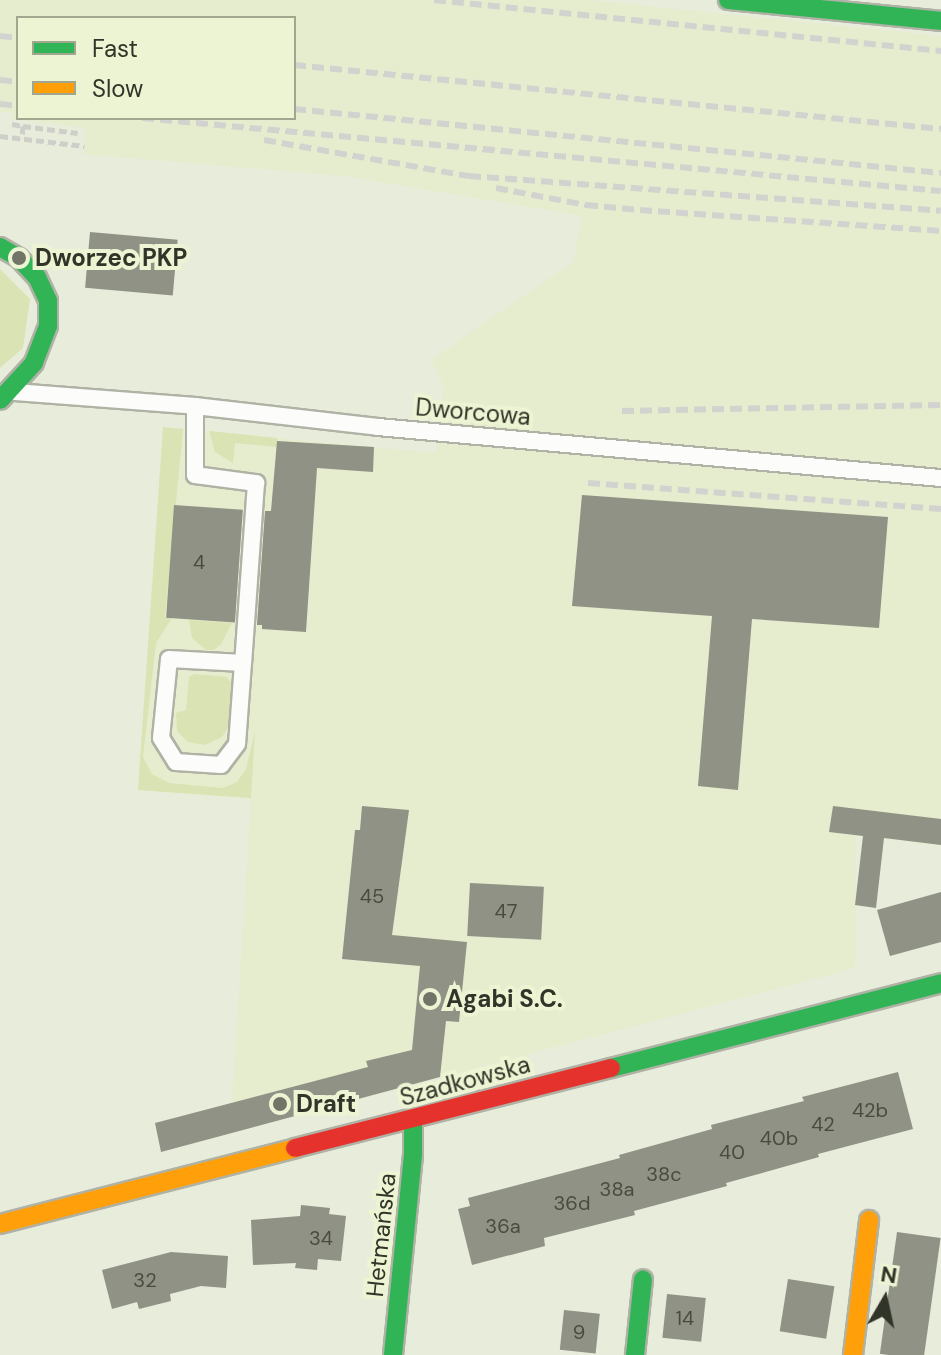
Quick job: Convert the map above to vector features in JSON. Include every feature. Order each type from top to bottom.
[{"type":"street","points":[[728,0],[941,21]]},
{"type":"street","points":[[0,247],[19,258],[37,277],[48,301],[48,326],[38,355],[2,395]]},
{"type":"street","name":"Szadkowska","points":[[0,1224],[941,983]]},
{"type":"street","name":"Hetmańska","points":[[393,1355],[413,1154],[413,1119]]},
{"type":"street","points":[[853,1355],[869,1220]]},
{"type":"street","points":[[635,1355],[643,1279]]},
{"type":"lane","name":"Dworcowa","points":[[2,395],[195,406],[378,427],[941,478]]},
{"type":"lane","points":[[195,406],[195,475],[256,483],[243,663],[237,744],[221,765],[176,762],[161,738],[169,659],[243,663]]},
{"type":"path","points":[[12,124],[78,133]]},
{"type":"path","points":[[22,138],[23,126]]},
{"type":"path","points":[[0,136],[84,146]]},
{"type":"shaded area","points":[[0,0],[586,0],[941,36],[941,846],[856,835],[855,968],[230,1133],[251,799],[138,790],[163,427],[436,453],[444,386],[431,360],[574,261],[581,216],[346,176],[83,154],[85,128],[20,120],[296,120],[296,16],[16,16],[16,119],[12,119],[13,113],[0,112]]},
{"type":"shaded area","points":[[0,269],[30,299],[23,348],[0,368]]},
{"type":"shaded area","points":[[163,427],[183,429],[165,617],[172,618],[156,643],[143,757],[152,774],[169,783],[223,788],[237,782],[246,769],[255,731],[251,798],[138,790]]},
{"type":"shaded area","points":[[209,431],[277,438],[277,447],[235,443],[233,463],[215,452]]},
{"type":"shaded area","points":[[189,620],[232,623],[221,644],[214,650],[206,650],[192,638]]},
{"type":"shaded area","points":[[194,674],[227,677],[234,686],[232,722],[222,737],[205,745],[188,742],[177,731],[176,713],[186,710],[189,677]]},
{"type":"building","points":[[90,232],[178,240],[173,295],[85,288]]},
{"type":"building","points":[[277,441],[374,447],[373,472],[317,468],[306,632],[262,629],[262,625],[257,625],[265,511],[271,511]]},
{"type":"building","points":[[582,495],[888,517],[879,628],[752,619],[738,790],[698,786],[712,616],[572,606]]},
{"type":"building","points":[[174,505],[243,510],[235,623],[166,618]]},
{"type":"building","points":[[362,806],[409,810],[392,935],[467,942],[459,1022],[446,1021],[440,1077],[161,1152],[155,1123],[368,1067],[366,1061],[412,1050],[420,966],[342,959],[355,830],[360,830]]},
{"type":"building","points":[[833,806],[941,819],[941,845],[884,838],[876,908],[855,905],[863,836],[829,832]]},
{"type":"building","points":[[470,883],[544,887],[541,940],[467,936]]},
{"type":"building","points":[[941,892],[941,942],[890,956],[877,910]]},
{"type":"building","points":[[898,1072],[913,1129],[818,1154],[819,1157],[726,1183],[727,1186],[634,1211],[635,1215],[544,1238],[545,1246],[472,1265],[458,1209],[470,1206],[468,1198],[620,1158],[619,1155],[712,1129],[711,1125]]},
{"type":"building","points":[[301,1205],[330,1208],[329,1214],[346,1216],[341,1261],[318,1259],[317,1270],[295,1268],[296,1263],[253,1265],[251,1220],[300,1216]]},
{"type":"building","points":[[897,1232],[941,1238],[924,1355],[880,1354]]},
{"type":"building","points":[[171,1252],[228,1256],[226,1288],[201,1286],[170,1294],[171,1301],[139,1309],[137,1302],[112,1309],[102,1270]]},
{"type":"building","points":[[788,1279],[834,1286],[826,1339],[780,1331]]},
{"type":"building","points":[[667,1294],[706,1298],[701,1342],[662,1338]]},
{"type":"building","points":[[564,1310],[600,1314],[596,1354],[560,1350]]},
{"type":"railway","points":[[434,0],[941,51]]},
{"type":"railway","points":[[0,36],[16,38]]},
{"type":"railway","points":[[296,65],[941,129]]},
{"type":"railway","points":[[0,80],[16,82]]},
{"type":"railway","points":[[0,104],[16,106]]},
{"type":"railway","points":[[296,109],[941,173]]},
{"type":"railway","points":[[164,120],[941,191]]},
{"type":"railway","points":[[264,140],[469,176],[941,211]]},
{"type":"railway","points":[[496,188],[586,205],[941,231]]},
{"type":"railway","points":[[622,411],[941,405]]},
{"type":"railway","points":[[588,483],[941,509]]},
{"type":"traffic: fast","points":[[728,0],[941,21]]},
{"type":"traffic: fast","points":[[0,247],[19,258],[37,277],[48,301],[48,326],[34,363],[0,400]]},
{"type":"traffic: fast","points":[[611,1068],[941,983]]},
{"type":"traffic: fast","points":[[393,1355],[413,1154],[413,1119]]},
{"type":"traffic: fast","points":[[635,1355],[643,1279]]},
{"type":"traffic: slow","points":[[0,1224],[295,1148]]},
{"type":"traffic: slow","points":[[853,1355],[869,1220]]},
{"type":"traffic: jam","points":[[295,1148],[611,1068]]},
{"type":"place","name":"Dworzec PKP","points":[[19,258]]},
{"type":"place","name":"Agabi S.C.","points":[[430,999]]},
{"type":"place","name":"Draft","points":[[280,1104]]}]
